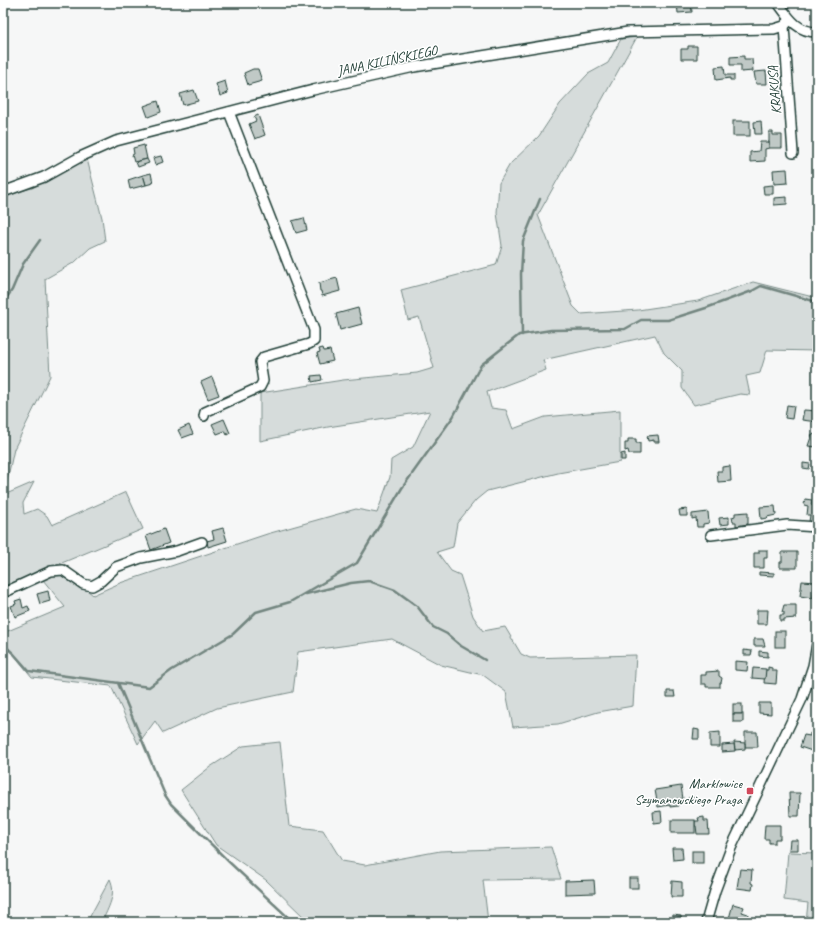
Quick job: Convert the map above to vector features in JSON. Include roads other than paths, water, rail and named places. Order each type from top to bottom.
[{"type":"street","points":[[778,3],[787,23],[805,30],[817,32]]},
{"type":"street","name":"JANA KILIŃSKIEGO","points":[[3,192],[44,177],[80,157],[116,141],[313,90],[414,67],[613,34],[647,31],[774,29],[787,23]]},
{"type":"street","name":"KRAKUSA","points":[[787,23],[793,153]]},
{"type":"street","points":[[204,416],[205,412],[260,387],[263,382],[260,362],[264,357],[298,348],[314,341],[314,330],[312,324],[229,112]]},
{"type":"street","points":[[711,535],[787,525],[817,527]]},
{"type":"street","points":[[3,593],[51,571],[62,570],[84,584],[92,586],[101,581],[116,567],[141,558],[177,551],[202,542]]},
{"type":"street","points":[[706,922],[715,891],[731,848],[802,699],[813,666],[817,644]]},
{"type":"waterway","points":[[522,335],[521,274],[523,241],[540,199]]},
{"type":"waterway","points":[[3,303],[12,290],[23,264],[40,240]]},
{"type":"waterway","points":[[3,644],[29,671],[149,687],[172,670],[233,634],[256,612],[290,602],[357,563],[402,488],[453,417],[481,365],[519,335],[551,330],[625,329],[641,320],[668,320],[706,308],[752,291],[761,286],[817,302]]},
{"type":"waterway","points":[[306,594],[351,583],[369,581],[395,590],[417,606],[433,627],[447,634],[461,646],[485,660]]},
{"type":"waterway","points":[[118,683],[165,795],[171,804],[229,862],[293,922]]},
{"type":"place","name":"Marklowice Szymanowskiego Praga","points":[[750,791]]}]
